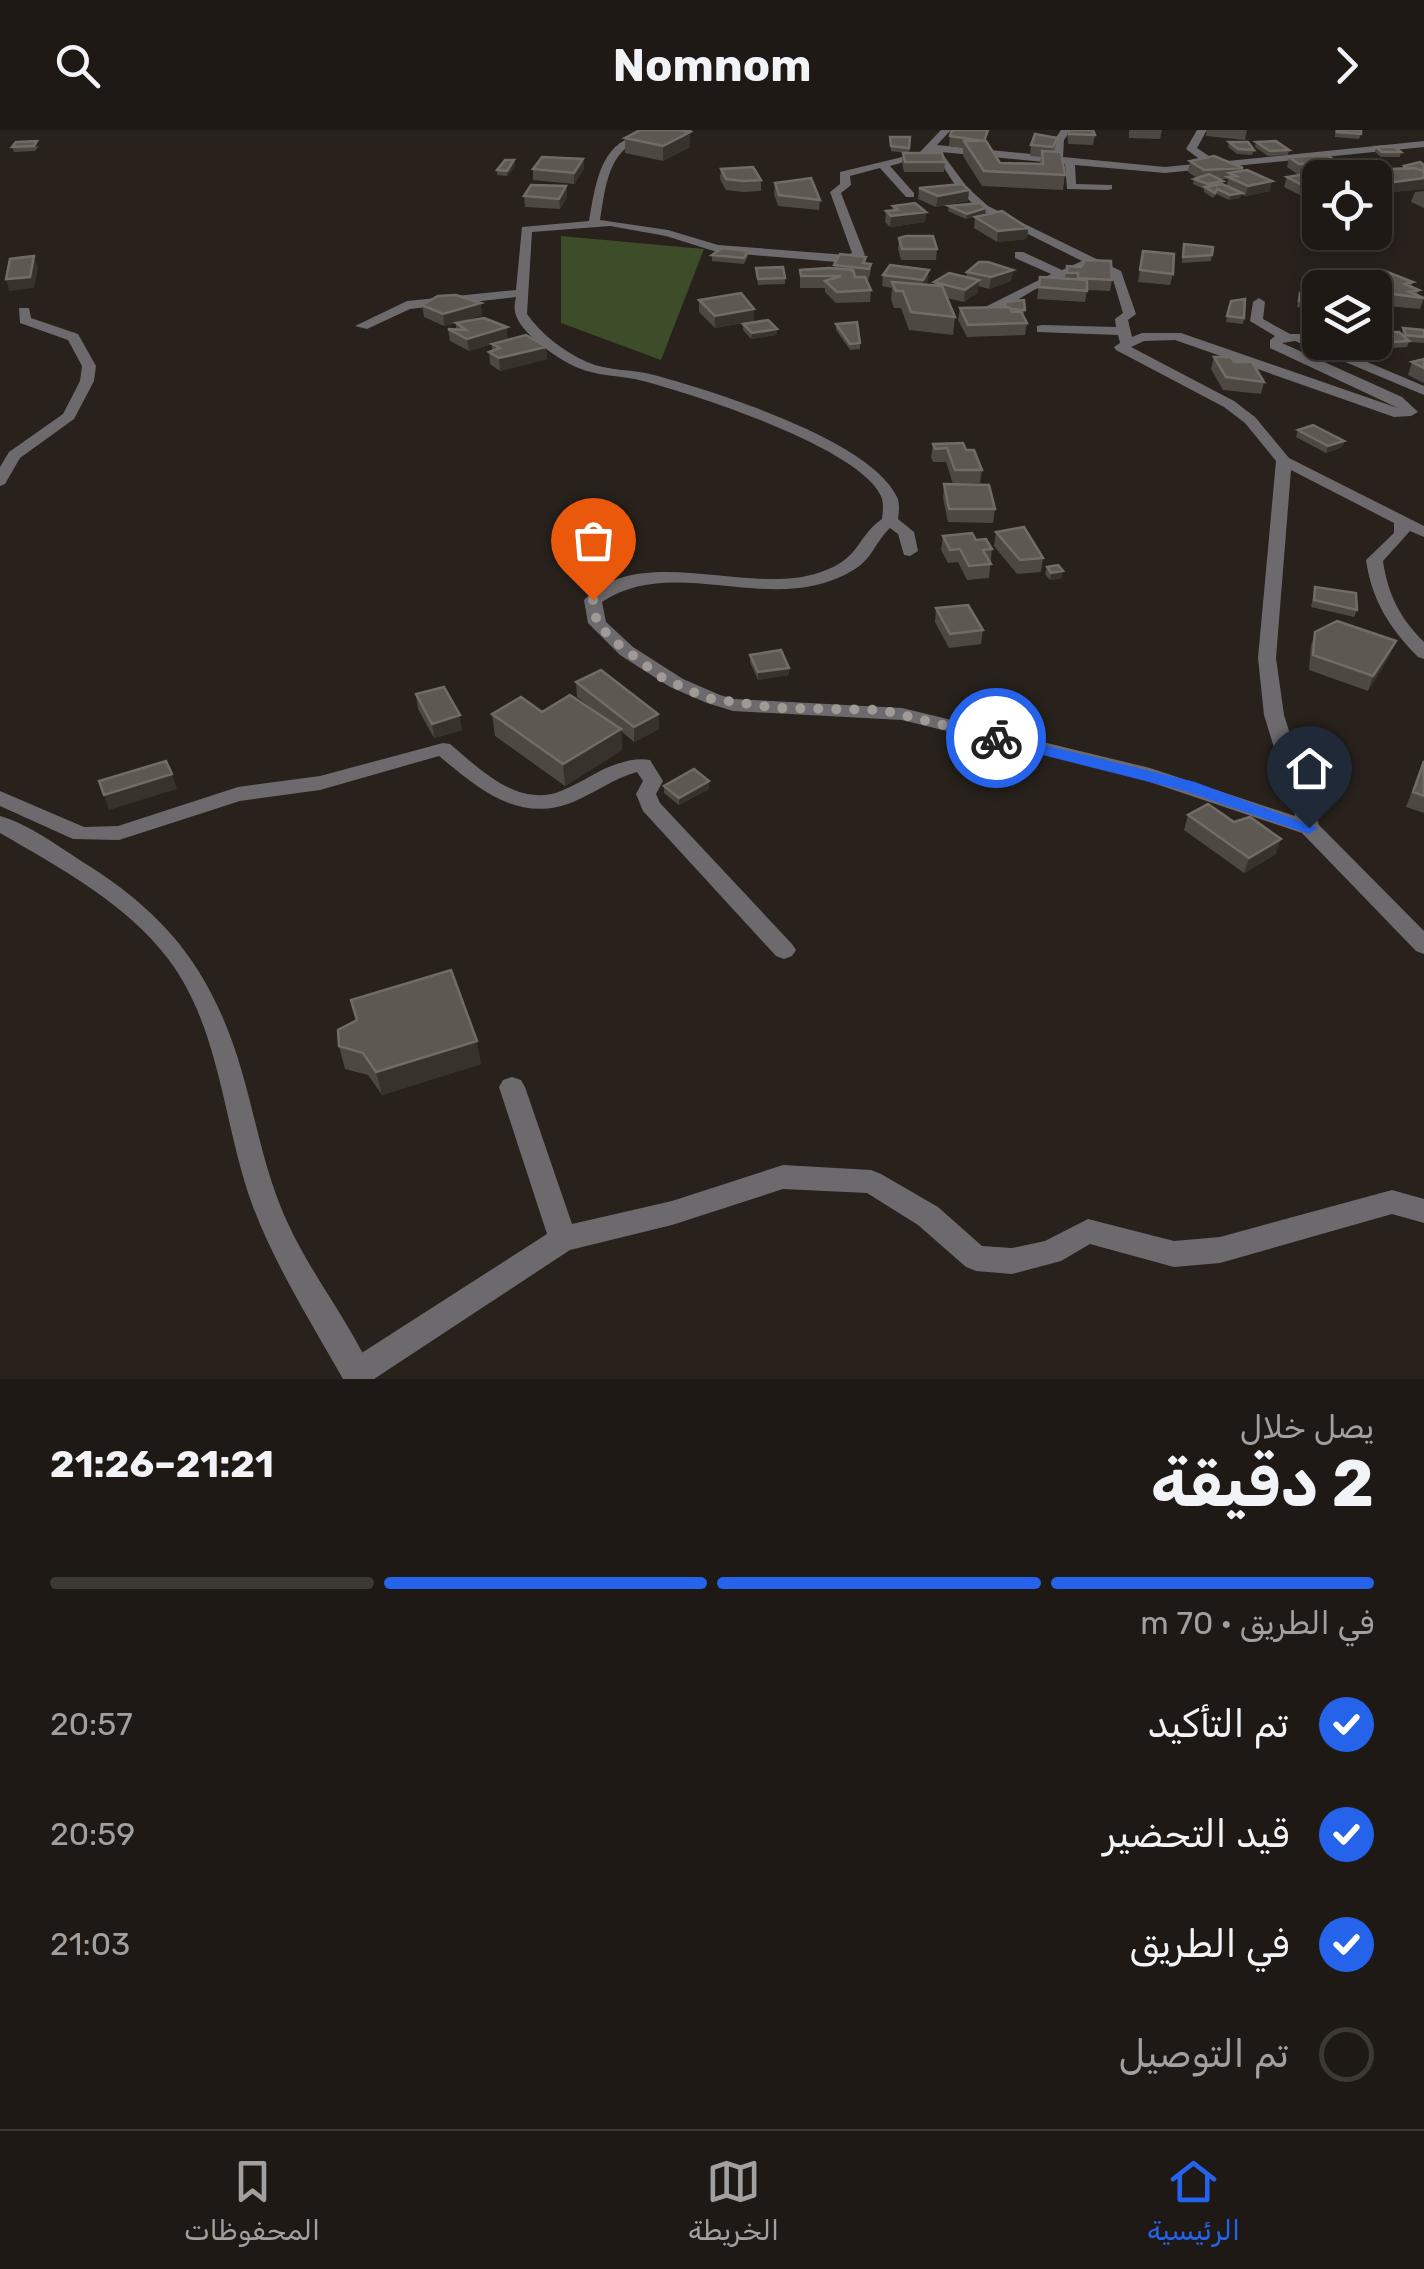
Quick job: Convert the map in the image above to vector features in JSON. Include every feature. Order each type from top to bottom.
[{"type":"street","points":[[594,222],[606,166],[617,152],[632,139],[688,130]]},
{"type":"street","points":[[931,150],[946,130]]},
{"type":"street","points":[[1066,130],[1059,140],[1071,188],[1108,187]]},
{"type":"street","points":[[1202,130],[1191,149],[1216,165]]},
{"type":"street","points":[[1408,130],[1418,148]]},
{"type":"street","points":[[1386,134],[1398,144]]},
{"type":"street","points":[[890,520],[890,497],[878,480],[830,447],[752,411],[622,371],[594,370],[543,340],[521,314],[526,228],[594,222],[653,230],[718,248],[848,259],[859,256],[835,192],[846,185],[844,174],[931,150],[1144,170],[1320,157],[1398,144],[1418,148]]},
{"type":"street","points":[[931,150],[941,155],[963,189],[984,208],[1116,274],[1130,314],[1122,352],[1229,404],[1250,420],[1284,460],[1424,532]]},
{"type":"street","points":[[1320,157],[1324,160]]},
{"type":"street","points":[[882,164],[910,195]]},
{"type":"street","points":[[1247,164],[1273,173]]},
{"type":"street","points":[[1245,177],[1247,164]]},
{"type":"street","points":[[1019,255],[1063,274]]},
{"type":"street","points":[[992,308],[1089,263]]},
{"type":"street","points":[[362,326],[407,305],[520,292]]},
{"type":"street","points":[[1259,302],[1256,321],[1286,337],[1308,340],[1424,391]]},
{"type":"street","points":[[0,481],[14,455],[69,416],[87,381],[84,349],[73,338],[25,320],[24,312]]},
{"type":"street","points":[[1042,329],[1124,330],[1176,336],[1394,412],[1411,412],[1397,400],[1275,344],[1286,337]]},
{"type":"street","points":[[1124,330],[1176,336]]},
{"type":"street","points":[[1284,460],[1267,686],[1309,828]]},
{"type":"street","points":[[890,520],[906,532],[910,551]]},
{"type":"street","points":[[890,520],[872,534],[857,560],[803,582],[766,586],[634,582],[603,592],[593,600],[593,613],[614,641],[661,677],[706,698],[777,708],[902,714],[1142,773],[1309,828],[1424,944]]},
{"type":"street","points":[[1402,521],[1402,534],[1374,560],[1378,587],[1389,617],[1424,652]]},
{"type":"street","points":[[0,798],[82,834],[119,833],[238,794],[320,782],[443,750],[507,798],[535,805],[555,804],[615,768],[642,766],[652,781],[646,794],[650,806],[784,950]]},
{"type":"street","points":[[0,823],[116,894],[178,955],[202,993],[216,1032],[266,1204],[293,1262],[358,1376],[430,1321],[563,1239],[672,1213],[783,1176],[871,1182],[928,1216],[976,1258],[1012,1261],[1051,1252],[1088,1231],[1174,1254],[1220,1250],[1392,1202],[1424,1211]]},
{"type":"street","points":[[512,1087],[563,1239]]},
{"type":"green space","points":[[561,236],[704,249],[661,360],[561,323]]},
{"type":"building","points":[[640,130],[690,132],[663,146],[625,138]]},
{"type":"building","points":[[952,130],[988,130],[984,141],[950,136]]},
{"type":"building","points":[[1068,130],[1093,130],[1095,135],[1069,134]]},
{"type":"building","points":[[1361,130],[1361,134],[1337,132]]},
{"type":"building","points":[[1035,134],[1057,138],[1053,147],[1031,145]]},
{"type":"building","points":[[890,137],[910,137],[909,148],[891,146]]},
{"type":"building","points":[[37,141],[34,146],[12,147],[16,142]]},
{"type":"building","points":[[964,141],[986,141],[1000,163],[1043,164],[1042,151],[1061,152],[1065,175],[984,171]]},
{"type":"building","points":[[1276,141],[1289,150],[1270,151],[1256,142]]},
{"type":"building","points":[[1229,142],[1248,142],[1254,150],[1238,149]]},
{"type":"building","points":[[1376,147],[1395,147],[1401,152],[1382,152]]},
{"type":"building","points":[[903,153],[942,153],[945,162],[905,162]]},
{"type":"building","points":[[1327,155],[1334,160],[1302,160],[1299,164],[1289,157]]},
{"type":"building","points":[[1214,156],[1243,168],[1204,170],[1190,161]]},
{"type":"building","points":[[542,157],[583,159],[574,173],[533,169]]},
{"type":"building","points":[[505,160],[514,160],[507,171],[497,170]]},
{"type":"building","points":[[1420,162],[1424,171],[1404,166]]},
{"type":"building","points":[[753,167],[761,180],[726,179],[721,169]]},
{"type":"building","points":[[1392,169],[1424,171],[1424,178],[1395,182]]},
{"type":"building","points":[[1247,170],[1272,181],[1248,186],[1228,177],[1236,176],[1229,173]]},
{"type":"building","points":[[1209,174],[1223,181],[1208,184],[1194,179]]},
{"type":"building","points":[[1302,174],[1302,185],[1287,177]]},
{"type":"building","points":[[811,178],[820,200],[779,195],[775,183]]},
{"type":"building","points":[[962,184],[969,190],[938,196],[919,188]]},
{"type":"building","points":[[1222,184],[1242,193],[1230,195],[1217,189],[1215,193],[1205,187]]},
{"type":"building","points":[[531,185],[566,186],[559,199],[524,196]]},
{"type":"building","points":[[915,203],[926,212],[891,216],[886,211],[898,210],[893,206]]},
{"type":"building","points":[[980,203],[986,208],[967,214],[949,206]]},
{"type":"building","points":[[1002,211],[1028,228],[998,231],[975,217]]},
{"type":"building","points":[[933,236],[937,249],[902,249],[899,238]]},
{"type":"building","points":[[1184,244],[1213,247],[1212,255],[1183,257]]},
{"type":"building","points":[[722,248],[748,251],[744,258],[712,255]]},
{"type":"building","points":[[1143,251],[1174,254],[1173,274],[1140,270]]},
{"type":"building","points":[[840,254],[866,257],[863,263],[871,264],[869,269],[834,265]]},
{"type":"building","points":[[34,256],[30,277],[6,279],[10,259]]},
{"type":"building","points":[[1085,260],[1111,261],[1112,280],[1078,278],[1078,273],[1067,273],[1067,266],[1081,267]]},
{"type":"building","points":[[979,262],[1013,270],[991,277],[967,272]]},
{"type":"building","points":[[890,265],[929,270],[923,280],[883,275]]},
{"type":"building","points":[[783,267],[785,278],[758,279],[756,268]]},
{"type":"building","points":[[800,270],[853,270],[855,277],[865,277],[871,290],[837,292],[825,281],[841,276],[801,276]]},
{"type":"building","points":[[949,273],[979,280],[965,290],[934,282]]},
{"type":"building","points":[[1392,274],[1413,282],[1405,284],[1419,290],[1410,292],[1424,298],[1392,294]]},
{"type":"building","points":[[1040,277],[1087,280],[1087,291],[1039,287]]},
{"type":"building","points":[[892,282],[942,286],[955,317],[911,312],[903,291],[896,291]]},
{"type":"building","points":[[741,293],[754,309],[715,316],[699,300]]},
{"type":"building","points":[[456,295],[481,303],[443,314],[422,305],[438,296]]},
{"type":"building","points":[[1245,299],[1244,318],[1227,316],[1231,301]]},
{"type":"building","points":[[1024,300],[1025,310],[1005,307],[1005,302]]},
{"type":"building","points":[[1009,307],[1012,312],[1021,312],[1027,323],[968,325],[960,308]]},
{"type":"building","points":[[484,318],[507,327],[467,339],[448,329],[466,330],[456,323]]},
{"type":"building","points":[[768,320],[777,329],[752,333],[743,324]]},
{"type":"building","points":[[857,322],[860,343],[850,344],[836,324]]},
{"type":"building","points":[[1403,328],[1424,330],[1424,337],[1406,335]]},
{"type":"building","points":[[1392,332],[1399,332],[1409,341],[1393,342]]},
{"type":"building","points":[[526,335],[546,347],[499,358],[489,352],[500,348],[492,344]]},
{"type":"building","points":[[1214,357],[1252,362],[1264,382],[1226,377]]},
{"type":"building","points":[[1313,425],[1344,441],[1328,446],[1298,430]]},
{"type":"building","points":[[963,443],[966,450],[974,450],[982,470],[955,470],[947,448],[935,449],[933,444]]},
{"type":"building","points":[[944,484],[989,485],[995,509],[949,509]]},
{"type":"building","points":[[1024,527],[1043,558],[1020,560],[996,532]]},
{"type":"building","points":[[972,533],[976,540],[986,539],[992,549],[983,550],[991,564],[969,566],[960,549],[950,550],[943,536]]},
{"type":"building","points":[[1058,565],[1063,571],[1051,573],[1047,567]]},
{"type":"building","points":[[1315,587],[1356,593],[1357,610],[1314,600]]},
{"type":"building","points":[[968,605],[983,630],[950,634],[936,608]]},
{"type":"building","points":[[1337,621],[1396,641],[1373,676],[1313,655],[1315,632]]},
{"type":"building","points":[[781,650],[789,668],[758,672],[750,655]]},
{"type":"building","points":[[601,670],[658,714],[634,727],[576,682]]},
{"type":"building","points":[[444,687],[460,715],[432,724],[416,694]]},
{"type":"building","points":[[570,695],[621,729],[563,764],[492,714],[521,697],[542,712]]},
{"type":"building","points":[[166,761],[172,774],[104,795],[99,781]]},
{"type":"building","points":[[1424,761],[1424,796],[1413,792]]},
{"type":"building","points":[[694,769],[709,781],[679,798],[664,786]]},
{"type":"building","points":[[1208,804],[1234,822],[1250,817],[1281,839],[1249,858],[1188,815]]},
{"type":"building","points":[[451,970],[477,1041],[376,1072],[363,1053],[339,1046],[338,1030],[357,1020],[351,1000]]},
{"type":"way so far","points":[[593,600],[597,623],[614,641],[661,677],[706,698],[733,705],[817,711],[882,710],[996,738]]},
{"type":"route","points":[[996,738],[1190,786],[1309,828]]}]
